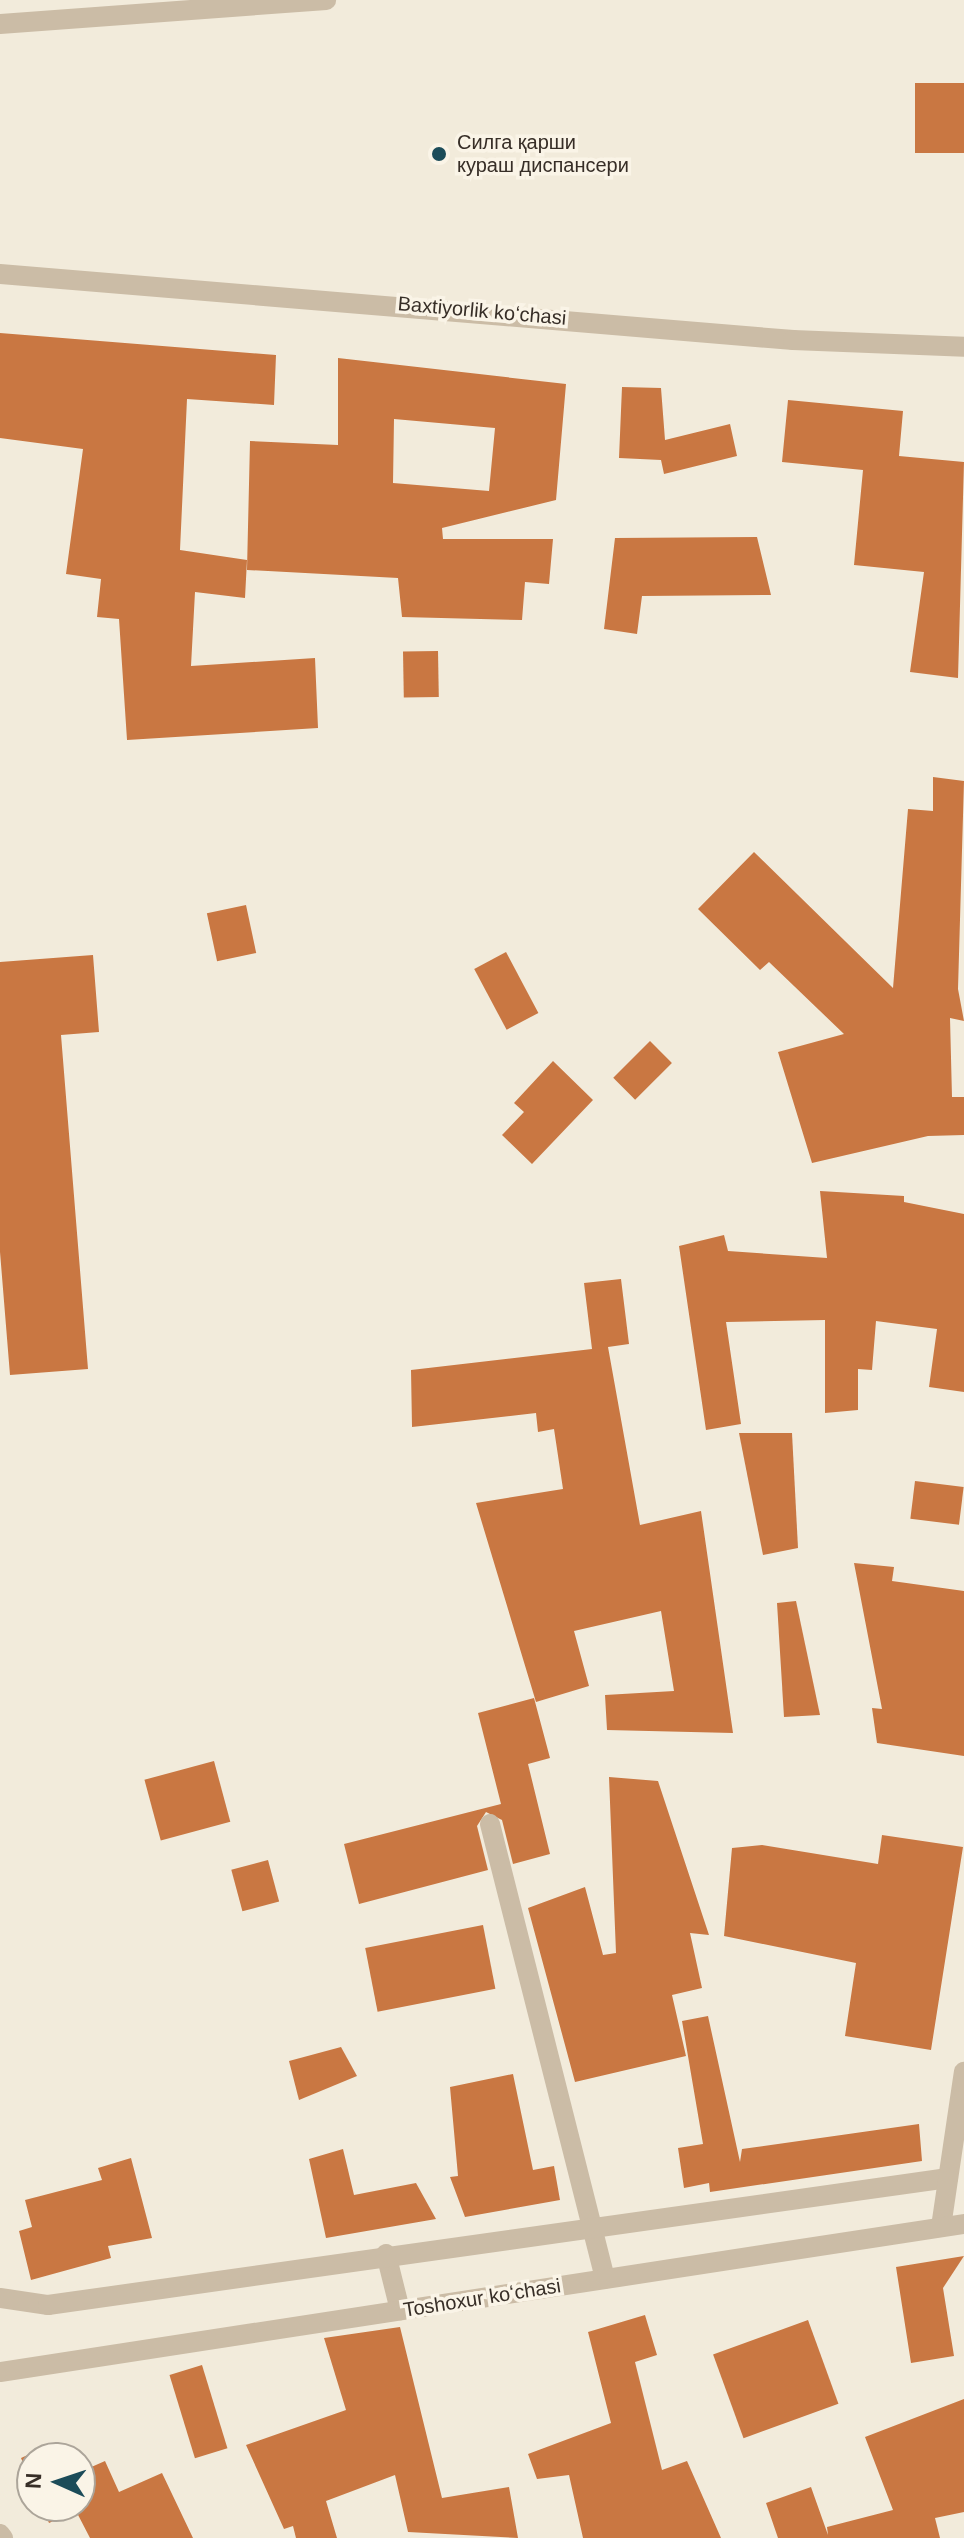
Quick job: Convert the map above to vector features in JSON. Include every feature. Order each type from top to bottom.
[{"type":"street","points":[[0,24],[326,0]]},
{"type":"street","name":"Baxtiyorlik koʻchasi","points":[[0,274],[793,340],[964,347]]},
{"type":"street","points":[[490,1824],[605,2279]]},
{"type":"street","points":[[941,2227],[964,2072]]},
{"type":"street","points":[[0,2298],[48,2305],[590,2224],[948,2178]]},
{"type":"street","name":"Toshoxur koʻchasi","points":[[0,2372],[964,2224]]},
{"type":"street","points":[[386,2254],[400,2310]]},
{"type":"building","points":[[915,83],[964,83],[964,153],[915,153]]},
{"type":"building","points":[[0,333],[276,355],[274,405],[187,399],[180,550],[247,560],[245,598],[195,592],[191,666],[315,658],[318,728],[127,740],[119,619],[97,617],[101,579],[66,574],[83,449],[0,438]]},
{"type":"building","points":[[338,358],[566,384],[556,500],[442,528],[443,539],[553,539],[549,584],[525,582],[522,620],[402,617],[398,578],[247,570],[250,441],[338,445]],"holes":[[[394,419],[495,428],[489,491],[393,483]]]},
{"type":"building","points":[[622,387],[661,388],[665,440],[730,424],[737,456],[664,474],[661,460],[619,458]]},
{"type":"building","points":[[788,400],[903,411],[899,456],[964,462],[958,678],[910,672],[924,572],[854,565],[863,470],[782,462]]},
{"type":"building","points":[[757,537],[771,595],[642,596],[637,634],[604,629],[615,538]]},
{"type":"building","points":[[438,651],[439,697],[404,698],[403,652]]},
{"type":"building","points":[[933,777],[964,781],[958,989],[964,1021],[950,1018],[952,1097],[964,1097],[964,1135],[928,1136],[812,1163],[778,1052],[844,1034],[769,962],[760,970],[698,909],[754,852],[893,988],[908,809],[933,811]]},
{"type":"building","points":[[246,905],[256,953],[217,961],[207,913]]},
{"type":"building","points":[[506,952],[538,1013],[507,1030],[474,969]]},
{"type":"building","points":[[93,955],[99,1032],[61,1035],[88,1369],[10,1375],[0,1252],[0,962]]},
{"type":"building","points":[[650,1041],[672,1063],[635,1100],[613,1078]]},
{"type":"building","points":[[553,1061],[593,1100],[532,1164],[502,1135],[524,1112],[514,1103]]},
{"type":"building","points":[[820,1191],[904,1196],[904,1202],[964,1214],[964,1392],[929,1387],[937,1329],[876,1321],[872,1370],[858,1369],[858,1410],[825,1413],[825,1320],[726,1322],[741,1424],[706,1430],[679,1246],[724,1235],[728,1251],[827,1258]]},
{"type":"building","points":[[621,1279],[629,1344],[608,1347],[640,1525],[701,1511],[733,1733],[607,1730],[605,1695],[674,1691],[661,1611],[574,1631],[589,1686],[536,1702],[476,1503],[563,1489],[554,1429],[538,1432],[536,1413],[412,1427],[411,1370],[592,1349],[584,1283]]},
{"type":"building","points":[[739,1433],[792,1433],[798,1548],[763,1555]]},
{"type":"building","points":[[915,1481],[964,1487],[959,1525],[910,1519]]},
{"type":"building","points":[[854,1563],[894,1567],[892,1581],[964,1591],[964,1756],[877,1743],[872,1708],[882,1709]]},
{"type":"building","points":[[796,1601],[820,1715],[784,1717],[777,1603]]},
{"type":"building","points":[[534,1698],[550,1758],[528,1764],[550,1854],[513,1864],[502,1820],[486,1812],[477,1826],[488,1870],[359,1904],[344,1844],[501,1804],[478,1713]]},
{"type":"building","points":[[214,1761],[230,1822],[161,1840],[144,1780]]},
{"type":"building","points":[[609,1777],[658,1781],[709,1935],[690,1933],[702,1988],[672,1995],[686,2056],[575,2082],[528,1908],[585,1887],[603,1955],[616,1953]]},
{"type":"building","points":[[882,1835],[963,1847],[931,2050],[845,2036],[856,1963],[724,1936],[732,1848],[762,1845],[878,1864]]},
{"type":"building","points":[[268,1860],[279,1902],[242,1911],[231,1870]]},
{"type":"building","points":[[483,1925],[495,1989],[378,2012],[365,1948]]},
{"type":"building","points":[[708,2016],[740,2162],[742,2149],[919,2124],[922,2161],[710,2192],[709,2183],[684,2188],[678,2148],[703,2144],[682,2021]]},
{"type":"building","points":[[341,2047],[357,2076],[299,2100],[289,2061]]},
{"type":"building","points":[[513,2074],[533,2170],[554,2166],[560,2200],[465,2217],[450,2177],[458,2176],[450,2087]]},
{"type":"building","points":[[343,2149],[354,2195],[416,2183],[436,2219],[326,2238],[309,2159]]},
{"type":"building","points":[[131,2158],[152,2238],[108,2246],[111,2258],[31,2280],[19,2231],[32,2227],[25,2200],[102,2180],[98,2168]]},
{"type":"building","points":[[964,2256],[943,2288],[954,2356],[911,2363],[896,2267]]},
{"type":"building","points":[[645,2315],[657,2355],[635,2362],[662,2470],[687,2461],[721,2538],[583,2538],[569,2475],[537,2479],[528,2454],[611,2423],[588,2332]]},
{"type":"building","points":[[808,2320],[838,2404],[744,2438],[713,2355]]},
{"type":"building","points":[[400,2327],[442,2498],[509,2487],[518,2538],[408,2532],[395,2475],[326,2501],[337,2538],[296,2538],[293,2526],[284,2529],[246,2445],[346,2410],[324,2338]]},
{"type":"building","points":[[202,2365],[227,2448],[195,2458],[169,2375]]},
{"type":"building","points":[[964,2399],[964,2512],[935,2518],[940,2538],[778,2538],[766,2503],[811,2487],[828,2535],[827,2527],[893,2510],[865,2437]]},
{"type":"building","points":[[105,2461],[119,2492],[162,2473],[193,2538],[90,2538],[82,2522],[96,2522],[96,2465]]},
{"type":"place","name":"Силга қарши кураш диспансери","points":[[439,154]]}]
